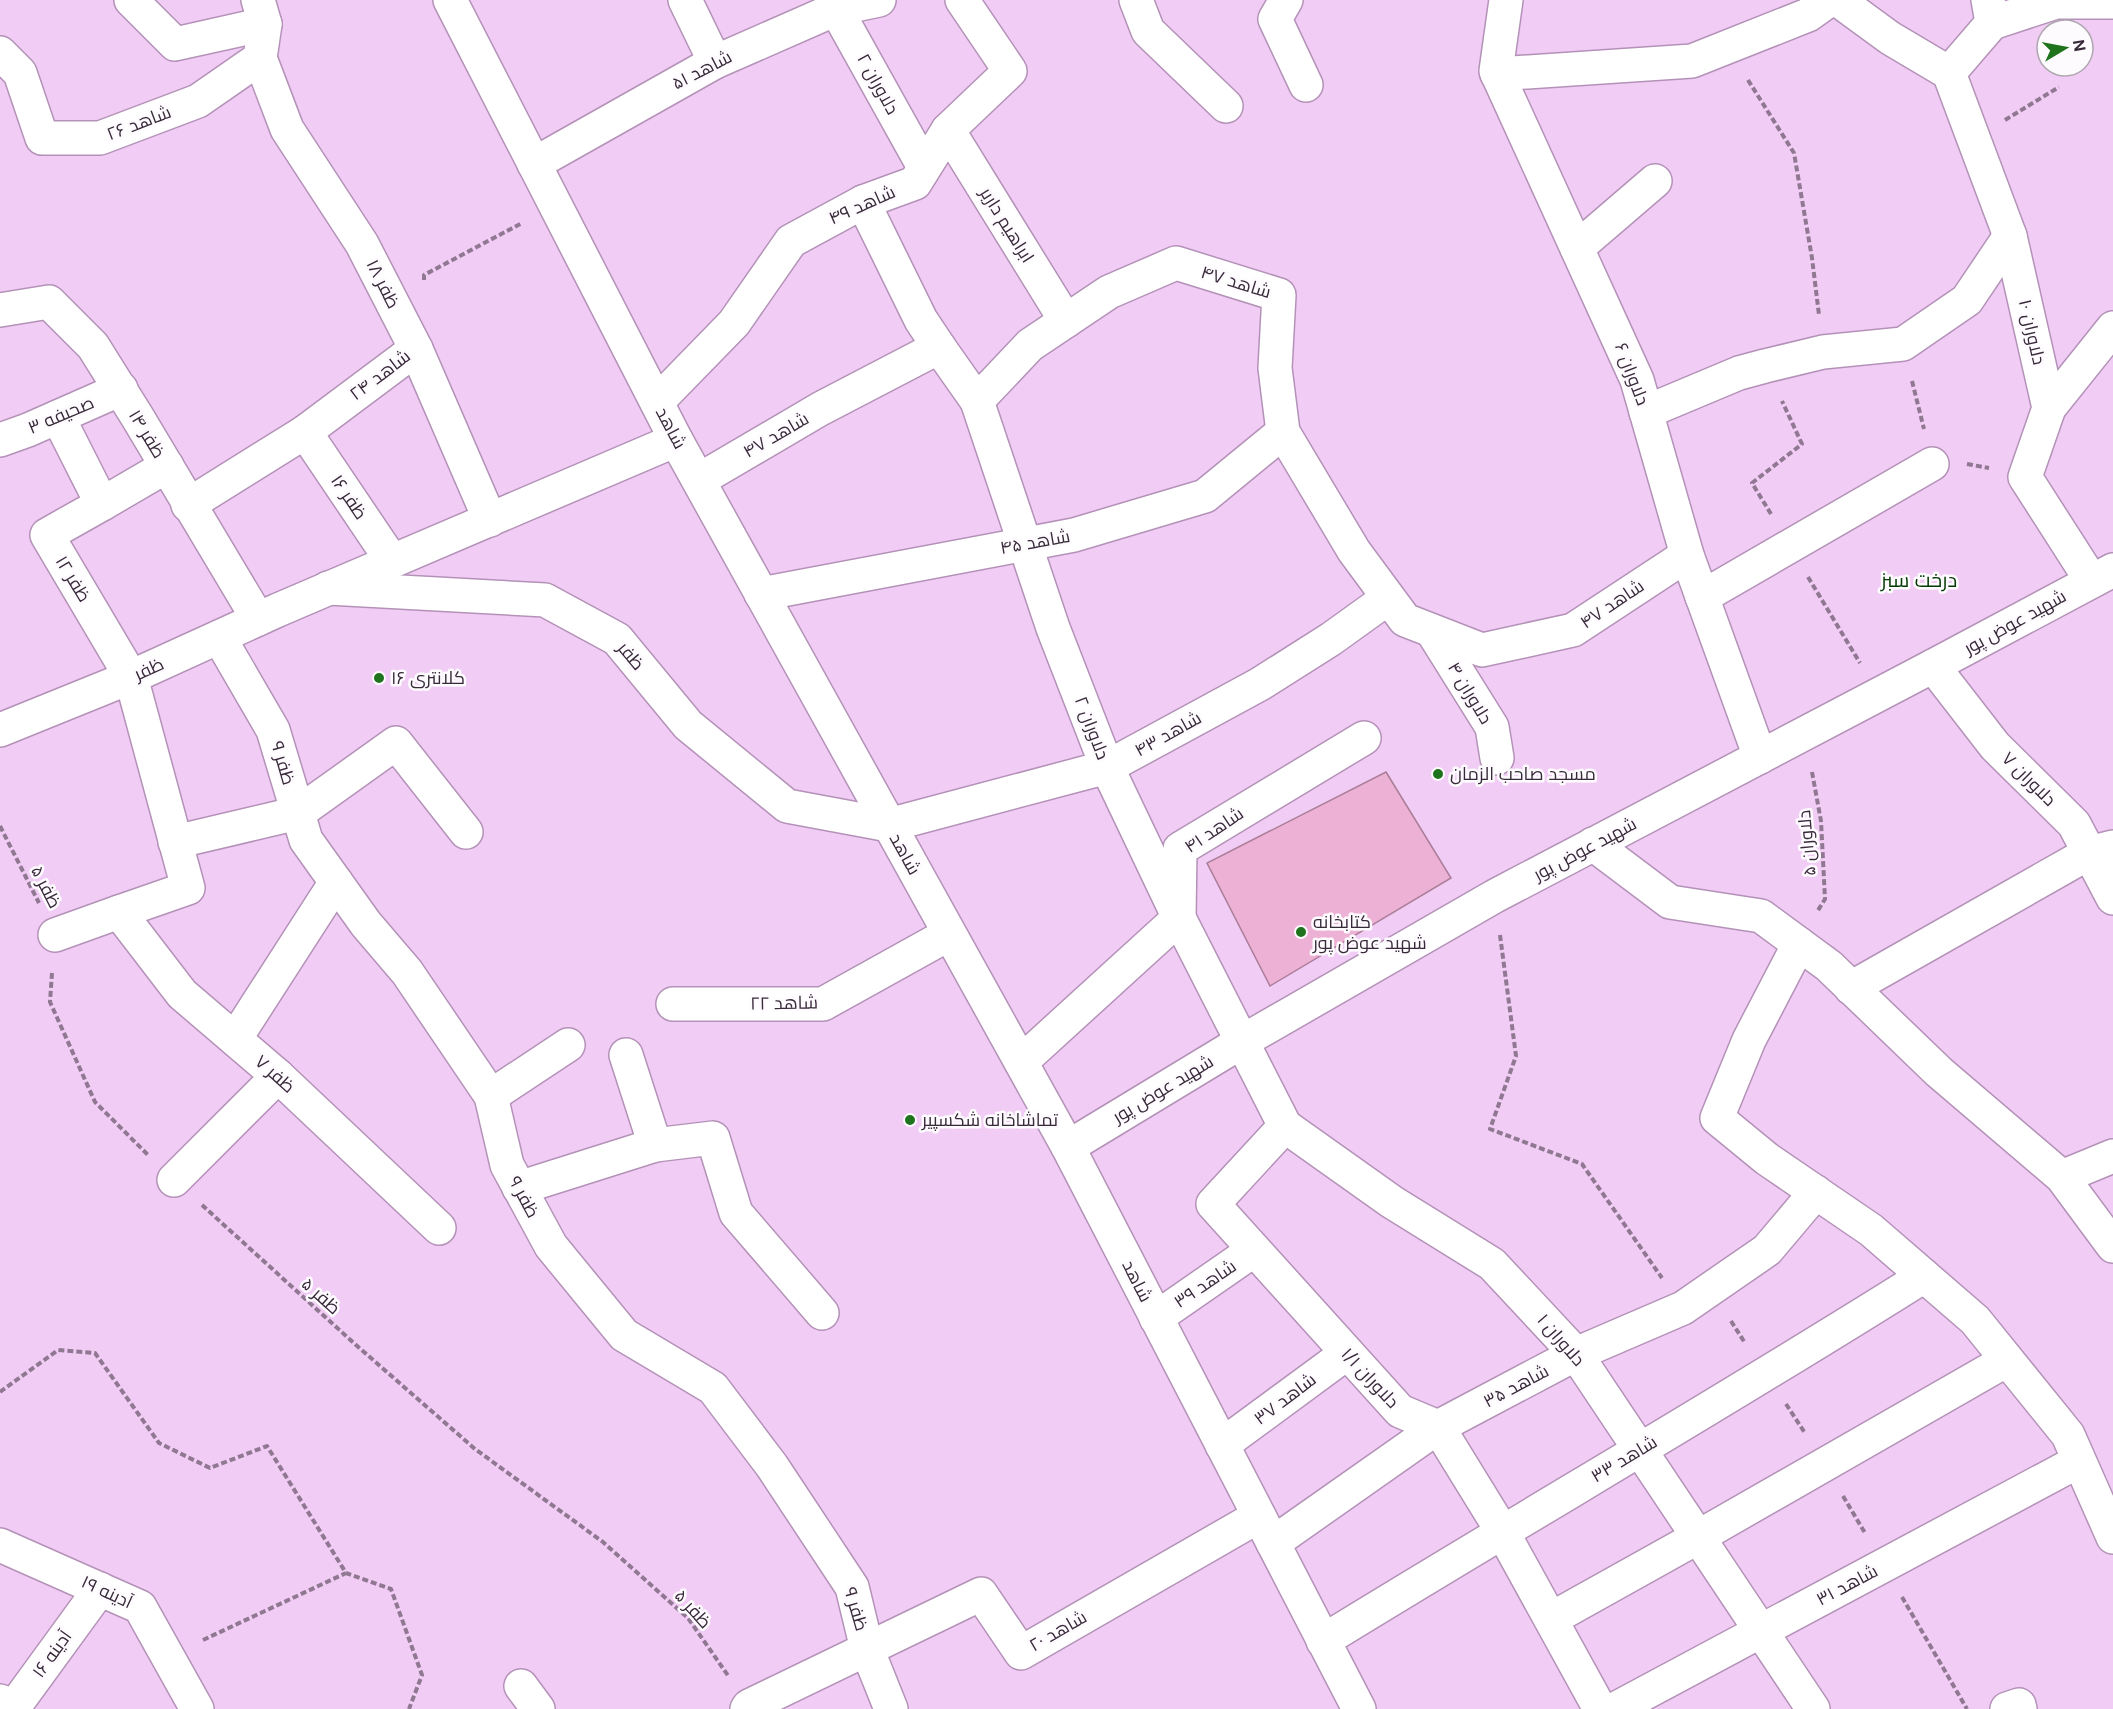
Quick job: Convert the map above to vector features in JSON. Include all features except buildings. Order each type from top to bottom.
[{"type":"street","points":[[131,0],[175,44],[261,12],[260,58]]},
{"type":"street","name":"شاهد","points":[[450,0],[676,440],[1068,1147],[1359,1709]]},
{"type":"street","points":[[685,0],[715,62]]},
{"type":"street","name":"شاهد ۵۱","points":[[534,164],[715,62],[835,4],[879,0]]},
{"type":"street","name":"شاهد ۴۹","points":[[657,402],[734,323],[791,241],[863,202],[915,183],[948,130],[1010,71],[962,0]]},
{"type":"street","points":[[1136,0],[1148,31],[1227,106]]},
{"type":"street","points":[[1287,0],[1275,19],[1306,85]]},
{"type":"street","name":"دلاوران ۶","points":[[1506,0],[1497,74],[1637,380],[1687,555],[1760,757]]},
{"type":"street","points":[[1497,74],[1692,61],[1808,15],[1829,0]]},
{"type":"street","points":[[1838,0],[1890,38],[1948,73],[1990,11],[2056,2],[2113,2]]},
{"type":"street","name":"دلاوران ۲","points":[[835,4],[924,167]]},
{"type":"street","name":"شاهد ۲۶","points":[[0,53],[20,74],[42,138],[100,138],[198,101],[260,58]]},
{"type":"street","name":"ظفر ۱۸","points":[[260,58],[286,129],[362,244],[416,349],[490,520]]},
{"type":"street","name":"دلاوران ۱۰","points":[[1948,73],[2010,236],[2049,408]]},
{"type":"street","name":"ابراهیم داربر","points":[[948,130],[1066,321]]},
{"type":"street","points":[[1577,248],[1655,181]]},
{"type":"street","points":[[863,202],[921,320],[977,400]]},
{"type":"street","points":[[1646,412],[1739,374],[1823,352],[1903,344],[1967,300],[2010,236]]},
{"type":"street","name":"شاهد ۴۷","points":[[977,400],[1030,345],[1109,292],[1176,263],[1279,295],[1275,368],[1283,432],[1354,551],[1405,620],[1482,650],[1573,630],[1687,555]]},
{"type":"street","name":"ظفر ۱۴","points":[[0,310],[49,302],[93,346],[258,619]]},
{"type":"street","points":[[2102,575],[2025,477],[2049,408],[2113,328]]},
{"type":"street","name":"شاهد ۴۷","points":[[699,480],[820,409],[939,347]]},
{"type":"street","name":"شاهد ۲۴","points":[[188,505],[305,432],[416,349]]},
{"type":"street","name":"صحیفه ۳","points":[[0,440],[121,389]]},
{"type":"street","name":"دلاوران ۲","points":[[977,400],[1053,628],[1107,767],[1179,918],[1243,1041]]},
{"type":"street","points":[[58,417],[102,504]]},
{"type":"street","name":"ظفر ۱۶","points":[[305,432],[392,561]]},
{"type":"street","name":"شاهد ۴۵","points":[[761,594],[1074,535],[1205,496],[1283,432]]},
{"type":"street","name":"ظفر","points":[[1,727],[131,677],[328,588],[676,440]]},
{"type":"street","points":[[1702,597],[1932,464]]},
{"type":"street","name":"ظفر ۱۲","points":[[131,677],[47,535],[166,466]]},
{"type":"street","name":"شهید عوض پور","points":[[1068,1147],[1243,1041],[1495,896],[2102,575]]},
{"type":"street","name":"ظفر","points":[[328,588],[545,600],[617,639],[688,725],[787,806],[889,825]]},
{"type":"street","name":"شاهد ۴۳","points":[[889,825],[1107,767],[1260,684],[1331,639],[1388,597]]},
{"type":"street","name":"دلاوران ۴","points":[[1432,631],[1492,727],[1497,758]]},
{"type":"street","name":"ظفر ۹","points":[[219,637],[273,730],[306,840],[366,924],[407,972],[491,1096],[507,1166],[550,1246],[624,1335],[712,1388],[772,1466],[852,1587],[867,1649],[891,1709]]},
{"type":"street","name":"دلاوران ۷","points":[[1933,666],[1995,746],[2101,850],[2113,898]]},
{"type":"street","points":[[55,935],[188,888],[131,677]]},
{"type":"street","name":"شاهد ۴۱","points":[[1179,918],[1180,849],[1364,738]]},
{"type":"street","points":[[175,842],[298,813],[396,743],[466,832]]},
{"type":"street","points":[[1593,844],[1670,902],[1761,916],[1829,966],[1939,1071],[2062,1177],[2113,1246]]},
{"type":"street","points":[[1851,988],[2101,850]]},
{"type":"street","points":[[236,1040],[336,882]]},
{"type":"street","name":"ظفر ۷","points":[[119,912],[182,994],[278,1076],[439,1228]]},
{"type":"street","points":[[1021,1062],[1179,918]]},
{"type":"street","name":"شاهد ۲۲","points":[[673,1004],[823,1004],[949,934]]},
{"type":"street","points":[[1799,944],[1749,1040],[1717,1118],[1767,1159],[1871,1230],[1975,1320],[2068,1435],[2113,1538]]},
{"type":"street","name":"دلاوران ۱","points":[[1243,1041],[1285,1126],[1392,1202],[1492,1264],[1576,1354],[1813,1709]]},
{"type":"street","points":[[491,1096],[568,1045]]},
{"type":"street","points":[[626,1055],[655,1145]]},
{"type":"street","points":[[174,1180],[278,1076]]},
{"type":"street","name":"دلاوران ۱/۱","points":[[1285,1126],[1214,1204],[1400,1411],[1438,1427]]},
{"type":"street","points":[[519,1188],[655,1145],[713,1138],[736,1213],[822,1313]]},
{"type":"street","points":[[2062,1177],[2113,1156]]},
{"type":"street","name":"شاهد ۳۵","points":[[1266,1530],[1438,1427],[1576,1354],[1683,1308],[1767,1250],[1816,1192]]},
{"type":"street","name":"شاهد ۳۹","points":[[1156,1318],[1254,1250]]},
{"type":"street","name":"شاهد ۳۳","points":[[1323,1641],[1503,1531],[1767,1375],[1924,1276]]},
{"type":"street","name":"شاهد ۳۷","points":[[1222,1445],[1347,1353]]},
{"type":"street","points":[[1551,1619],[2007,1359]]},
{"type":"street","points":[[1438,1427],[1503,1531],[1600,1709]]},
{"type":"street","name":"شاهد ۳۱","points":[[1615,1709],[2079,1461]]},
{"type":"street","name":"شاهد ۲۰","points":[[748,1708],[981,1594],[1021,1653],[1266,1530]]},
{"type":"street","name":"آدینه ۱۹","points":[[0,1545],[140,1607],[197,1709]]},
{"type":"street","name":"آدینه ۱۶","points":[[0,1701],[14,1707],[99,1589]]},
{"type":"street","points":[[2007,1709],[2019,1705],[2020,1709]]},
{"type":"path","points":[[1727,47],[1794,153],[1812,258],[1823,352]]},
{"type":"path","points":[[1973,139],[2059,87]]},
{"type":"path","points":[[423,285],[424,275],[556,206]]},
{"type":"path","name":"دلاوران ۵","points":[[1799,944],[1825,899],[1821,820],[1805,733]]},
{"type":"path","name":"ظفر ۵","points":[[0,826],[55,935],[50,1002],[94,1102],[174,1180],[475,1449],[603,1542],[688,1618],[748,1708]]},
{"type":"path","points":[[0,1392],[58,1350],[95,1353],[159,1443],[210,1468],[267,1446],[346,1573],[391,1589],[422,1675],[409,1709]]},
{"type":"path","points":[[168,1656],[346,1573]]},
{"type":"place","name":"کلانتری ۱۶","points":[[379,678]]},
{"type":"place","name":"مسجد صاحب الزمان","points":[[1438,774]]},
{"type":"place","name":"کتابخانه شهید عوض پور","points":[[1301,932]]},
{"type":"place","name":"تماشاخانه شکسپیر","points":[[910,1120]]},
{"type":"district","name":"درخت سبز","points":[[1919,580]]}]
